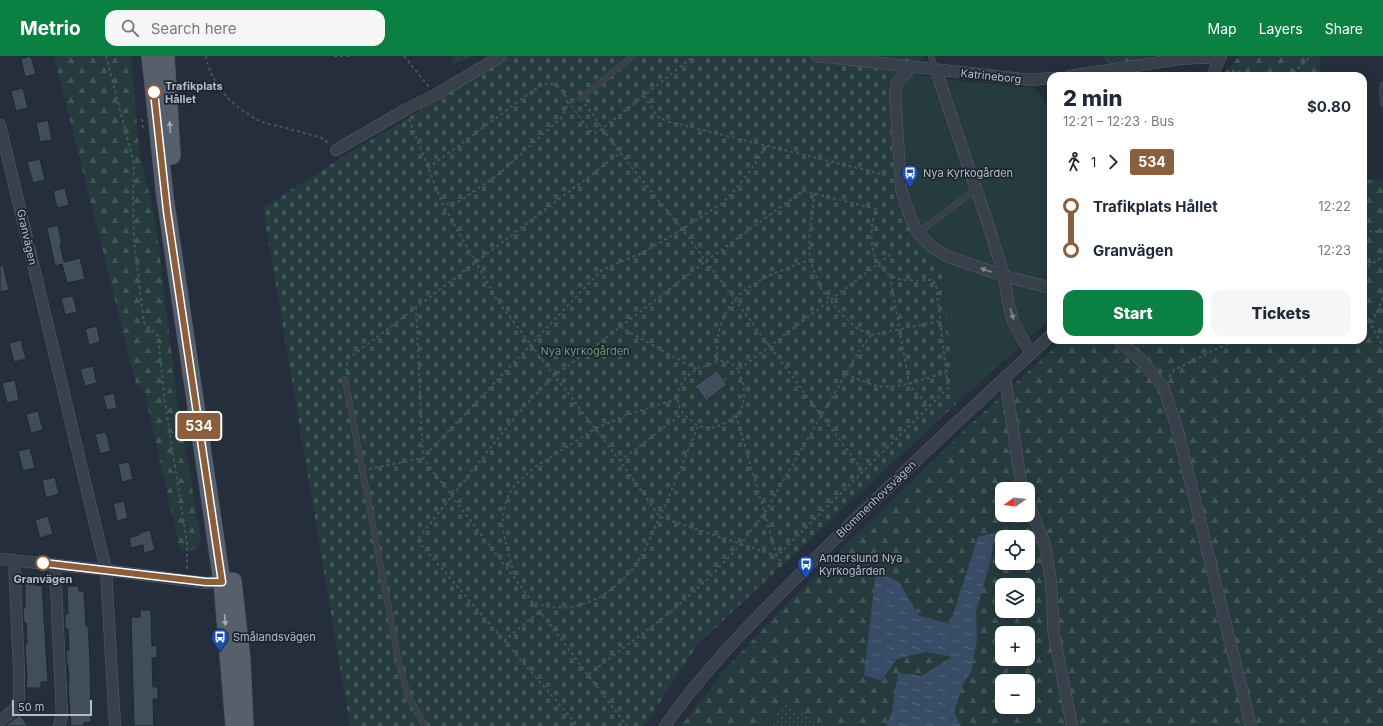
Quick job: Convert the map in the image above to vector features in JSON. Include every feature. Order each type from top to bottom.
[{"type":"main road","points":[[150,56],[166,204],[227,581],[242,660],[245,726]]},
{"type":"main road","points":[[166,56],[175,194],[184,281],[227,581],[234,726]]},
{"type":"street","points":[[336,150],[405,110],[435,95],[501,56]]},
{"type":"street","name":"Katrineborg","points":[[817,56],[1032,80],[1047,79]]},
{"type":"street","points":[[1095,72],[1180,59],[1220,57],[1214,72]]},
{"type":"street","points":[[912,67],[897,83],[895,93],[900,189],[918,233],[933,248],[949,258],[1004,276],[1047,287]]},
{"type":"street","points":[[936,70],[977,189],[1004,276],[1008,301],[1014,321],[1031,354]]},
{"type":"street","name":"Granvägen","points":[[0,125],[106,570],[114,726]]},
{"type":"street","name":"Blommenhovsvägen","points":[[665,726],[710,667],[762,611],[962,416],[1047,339]]},
{"type":"street","points":[[1123,344],[1145,364],[1163,386],[1178,431],[1251,726]]},
{"type":"street","points":[[1005,378],[1021,482]]},
{"type":"street","points":[[1035,519],[1045,545],[1051,582],[1054,634],[1072,726]]},
{"type":"street","points":[[0,559],[206,582],[227,581]]},
{"type":"street","points":[[0,721],[15,709],[19,699],[14,560]]},
{"type":"street","points":[[55,564],[62,716],[58,726]]},
{"type":"lane","points":[[581,98],[633,56]]},
{"type":"lane","points":[[931,56],[936,70]]},
{"type":"lane","points":[[1383,85],[1383,100]]},
{"type":"lane","points":[[918,233],[977,189]]},
{"type":"lane","points":[[345,379],[399,663],[408,696],[425,726]]},
{"type":"path","points":[[106,56],[134,164],[134,239],[144,323],[158,336],[165,402],[187,543],[187,568],[182,579]]},
{"type":"path","points":[[206,56],[211,74],[219,88],[233,104],[249,115],[263,122],[322,138],[336,150]]},
{"type":"path","points":[[334,56],[349,56]]},
{"type":"path","points":[[404,56],[435,95]]},
{"type":"path","points":[[567,102],[571,105],[589,130],[593,133],[598,132],[694,56]]},
{"type":"path","points":[[1294,72],[1311,56]]},
{"type":"path","points":[[1225,71],[1241,72]]},
{"type":"path","points":[[428,168],[541,85],[552,83],[558,87],[565,96],[567,102],[566,110],[561,118],[499,174],[460,201],[443,206]]},
{"type":"path","points":[[644,96],[658,116],[666,121],[900,179]]},
{"type":"path","points":[[581,98],[604,128],[620,153],[682,229],[863,471]]},
{"type":"path","points":[[405,110],[443,206],[499,303],[620,461],[660,517],[777,556]]},
{"type":"path","points":[[362,470],[423,458],[602,270],[644,252],[721,204],[748,174],[766,147]]},
{"type":"path","points":[[345,379],[348,359],[620,153]]},
{"type":"path","points":[[578,726],[417,540],[515,417],[554,376],[706,261],[804,191],[876,209],[872,227],[873,249],[879,264],[890,276],[909,383],[914,391],[930,406]]},
{"type":"path","points":[[815,193],[810,228],[810,260],[821,289],[842,315],[858,329],[871,335],[940,321]]},
{"type":"path","points":[[1367,231],[1383,232]]},
{"type":"path","points":[[738,370],[890,255]]},
{"type":"path","points":[[1367,267],[1383,256]]},
{"type":"path","points":[[717,361],[718,337],[721,325],[734,299],[762,278],[810,260]]},
{"type":"path","points":[[777,556],[948,388],[945,373],[936,284],[933,280],[908,281],[890,276]]},
{"type":"path","points":[[1383,298],[1371,326],[1383,346]]},
{"type":"path","points":[[416,308],[423,458],[589,674],[627,726]]},
{"type":"path","points":[[620,327],[696,369]]},
{"type":"path","points":[[589,674],[672,611],[708,579],[741,544],[765,512],[858,353],[871,335]]},
{"type":"path","points":[[1163,386],[1174,370],[1227,344]]},
{"type":"path","points":[[717,361],[725,361],[732,363],[738,370],[744,385],[742,407],[736,415],[724,424],[713,427],[698,426],[683,413],[676,399],[679,388],[696,369],[717,361]]},
{"type":"path","points":[[846,374],[867,383],[891,387],[945,373]]},
{"type":"path","points":[[514,577],[508,557],[502,524],[508,496],[515,484],[535,467],[595,429],[624,416],[676,399]]},
{"type":"path","points":[[1383,408],[1383,430]]},
{"type":"path","points":[[620,461],[683,413]]},
{"type":"path","points":[[736,415],[777,556],[782,564]]},
{"type":"path","points":[[534,603],[546,607],[557,608],[589,603],[613,589],[630,572],[647,545],[698,426]]},
{"type":"path","points":[[504,641],[540,611]]},
{"type":"green space","points":[[54,56],[131,56],[139,150],[156,224],[177,399],[201,539],[197,549],[180,551],[144,389],[136,384]]},
{"type":"green space","points":[[451,56],[473,56],[454,64]]},
{"type":"green space","name":"Nya kyrkogården","points":[[511,56],[818,56],[817,62],[888,70],[895,200],[942,270],[956,404],[698,644],[644,726],[350,726],[263,208],[459,85]]},
{"type":"green space","points":[[873,56],[924,56],[918,63]]},
{"type":"green space","points":[[1104,56],[1153,56],[1109,65]]},
{"type":"green space","points":[[1239,56],[1320,56],[1321,72],[1227,71]]},
{"type":"green space","points":[[888,70],[958,81],[1035,88],[1047,105],[1047,323],[956,404],[942,270],[895,201]]},
{"type":"green space","points":[[1383,179],[1383,726],[827,726],[784,702],[768,726],[681,726],[722,673],[774,617],[842,548],[973,422],[1059,344],[1367,344],[1367,180]]},
{"type":"green space","points":[[784,702],[827,726],[768,726]]},
{"type":"water","points":[[995,532],[991,560],[976,611],[977,640],[971,672],[963,684],[954,712],[961,726],[886,726],[892,712],[898,673],[921,676],[952,657],[926,652],[897,659],[881,681],[864,675],[876,572],[899,582],[919,616],[950,624],[978,537]]},
{"type":"building","points":[[31,56],[36,74],[25,77],[21,59]]},
{"type":"building","points":[[23,88],[28,108],[16,111],[11,91]]},
{"type":"building","points":[[48,120],[52,140],[40,142],[36,123]]},
{"type":"building","points":[[40,159],[45,180],[33,183],[27,162]]},
{"type":"building","points":[[65,188],[69,205],[57,208],[53,191]]},
{"type":"building","points":[[58,225],[64,262],[80,258],[85,279],[67,283],[62,264],[55,266],[47,228]]},
{"type":"building","points":[[0,265],[3,265],[9,290],[0,292]]},
{"type":"building","points":[[73,296],[77,312],[65,315],[61,298]]},
{"type":"building","points":[[97,326],[100,342],[89,345],[85,329]]},
{"type":"building","points":[[21,340],[26,359],[14,362],[9,343]]},
{"type":"building","points":[[93,366],[97,383],[85,386],[80,369]]},
{"type":"building","points":[[717,370],[727,385],[706,401],[695,386]]},
{"type":"building","points":[[15,380],[19,400],[7,403],[2,383]]},
{"type":"building","points":[[114,393],[117,408],[107,410],[103,396]]},
{"type":"building","points":[[38,411],[43,430],[31,433],[26,414]]},
{"type":"building","points":[[106,432],[111,451],[100,454],[95,434]]},
{"type":"building","points":[[30,448],[35,468],[23,471],[18,451]]},
{"type":"building","points":[[129,462],[133,479],[122,482],[118,464]]},
{"type":"building","points":[[55,477],[59,494],[46,498],[42,480]]},
{"type":"building","points":[[124,501],[128,518],[117,521],[113,504]]},
{"type":"building","points":[[48,516],[53,534],[40,538],[35,520]]},
{"type":"building","points":[[150,530],[155,550],[144,553],[143,545],[131,548],[129,538]]},
{"type":"building","points":[[25,580],[36,580],[36,586],[42,585],[48,682],[41,682],[41,688],[26,688],[27,678],[25,644],[27,644],[26,623],[24,623],[23,608],[25,608]]},
{"type":"building","points":[[67,586],[79,586],[79,591],[84,591],[90,659],[91,722],[84,723],[84,726],[71,726],[66,651],[69,650],[68,629],[65,629],[65,614],[68,614]]},
{"type":"building","points":[[140,610],[151,610],[152,646],[157,645],[157,658],[152,658],[153,687],[158,687],[158,699],[153,699],[154,726],[134,726],[131,617],[140,617]]},
{"type":"building","points":[[20,715],[28,726],[5,726],[14,719]]},
{"type":"bus line","name":"534","points":[[43,563],[206,582],[222,582],[165,197],[154,92]]},
{"type":"place","name":"Trafikplats Hållet","points":[[154,92]]},
{"type":"place","name":"Nya Kyrkogården","points":[[910,188]]},
{"type":"place","name":"Granvägen","points":[[43,563]]},
{"type":"place","name":"Anderslund Nya Kyrkogården","points":[[806,579]]},
{"type":"place","name":"Smålandsvägen","points":[[220,652]]}]
